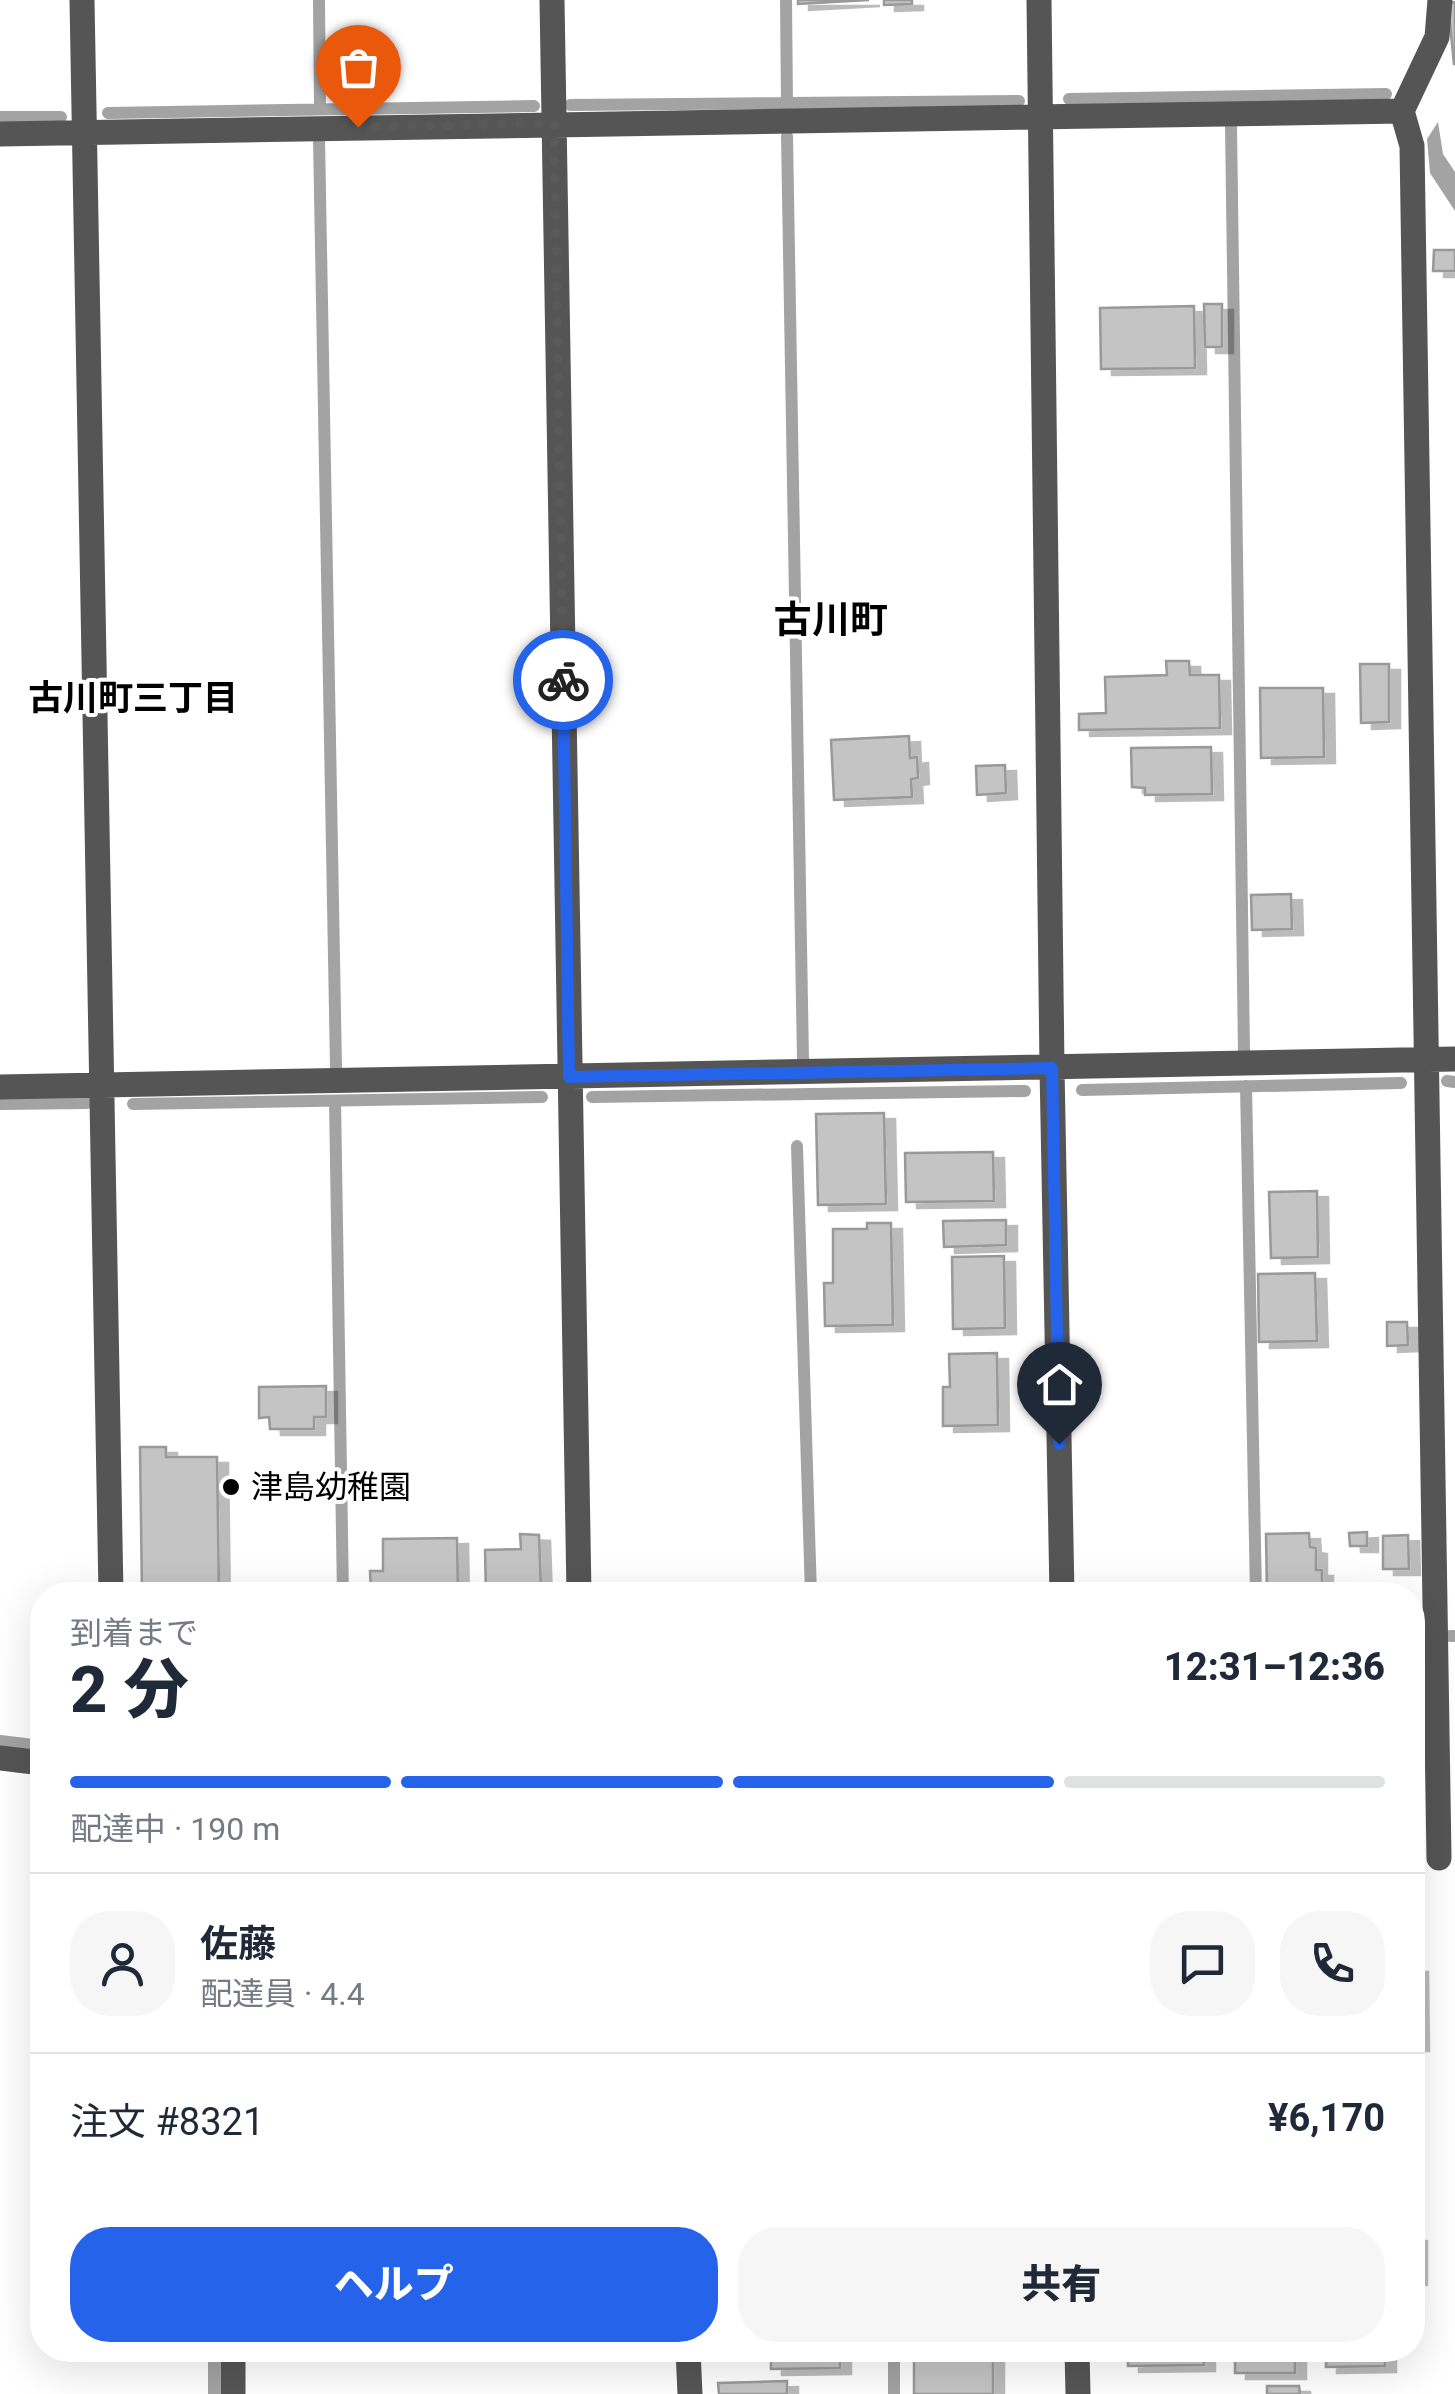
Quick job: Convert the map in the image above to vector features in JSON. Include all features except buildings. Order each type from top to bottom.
[{"type":"street","points":[[82,0],[112,1582]]},
{"type":"street","points":[[552,0],[579,1582]]},
{"type":"street","points":[[1040,0],[1062,1582]]},
{"type":"street","points":[[1440,0],[1437,37],[1402,111],[1412,146],[1425,1060],[1447,1858]]},
{"type":"street","points":[[0,134],[1402,111]]},
{"type":"street","points":[[0,1087],[1455,1059]]},
{"type":"street","points":[[0,1758],[30,1762]]},
{"type":"street","points":[[233,2362],[233,2394]]},
{"type":"street","points":[[689,2362],[690,2394]]},
{"type":"street","points":[[1078,2362],[1078,2394]]},
{"type":"shaded area","points":[[1438,122],[1443,154],[1455,172],[1455,211],[1430,173],[1427,139]]},
{"type":"waterway","points":[[319,0],[320,109]]},
{"type":"waterway","points":[[786,0],[787,104]]},
{"type":"waterway","points":[[1069,99],[1386,94]]},
{"type":"waterway","points":[[570,105],[1019,101]]},
{"type":"waterway","points":[[108,113],[534,106]]},
{"type":"waterway","points":[[0,117],[61,117]]},
{"type":"waterway","points":[[1231,126],[1244,1053]]},
{"type":"waterway","points":[[787,136],[803,1060]]},
{"type":"waterway","points":[[319,138],[336,1067]]},
{"type":"waterway","points":[[1447,1081],[1455,1082]]},
{"type":"waterway","points":[[1082,1090],[1401,1083]]},
{"type":"waterway","points":[[1246,1086],[1256,1582]]},
{"type":"waterway","points":[[592,1097],[1025,1091]]},
{"type":"waterway","points":[[133,1104],[542,1097]]},
{"type":"waterway","points":[[335,1101],[343,1582]]},
{"type":"waterway","points":[[0,1104],[87,1103]]},
{"type":"waterway","points":[[797,1146],[811,1582]]},
{"type":"waterway","points":[[1450,1636],[1455,1636]]},
{"type":"waterway","points":[[0,1741],[30,1745]]},
{"type":"waterway","points":[[214,2362],[214,2394]]},
{"type":"waterway","points":[[894,2362],[894,2394]]},
{"type":"way so far","points":[[358,127],[554,123],[563,680]]},
{"type":"place","name":"津島幼稚園","points":[[231,1487]]},
{"type":"district","name":"古川町","points":[[831,620]]},
{"type":"district","name":"古川町三丁目","points":[[133,698]]},
{"type":"route","points":[[563,680],[569,1077],[1052,1068],[1059,1444]]}]
